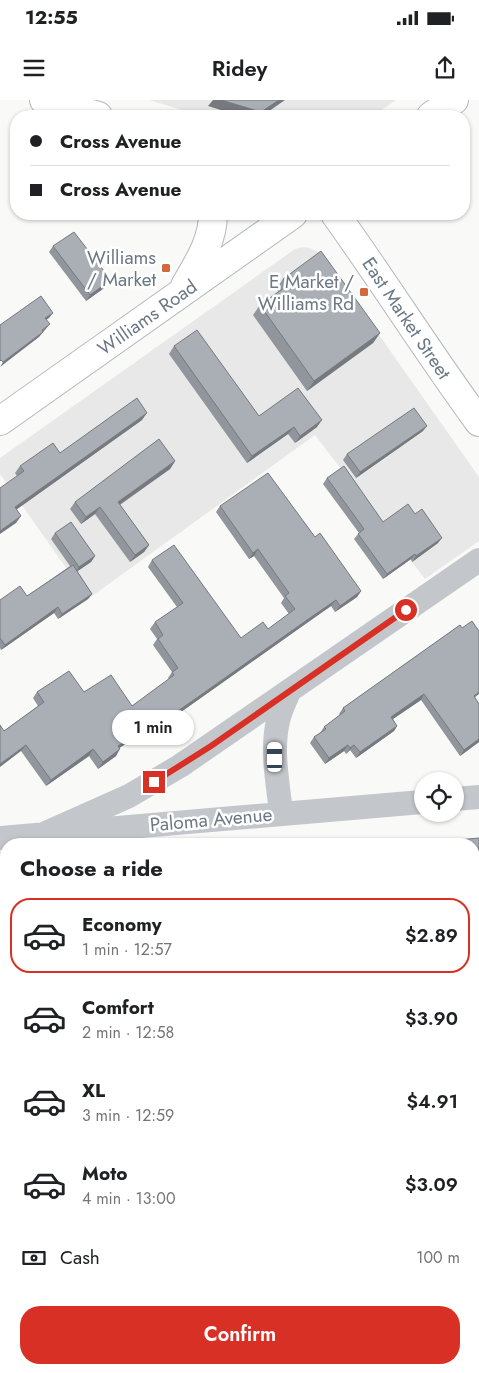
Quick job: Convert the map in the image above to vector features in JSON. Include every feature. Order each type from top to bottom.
[{"type":"main road","points":[[440,110],[454,100]]},
{"type":"main road","points":[[55,102],[80,110]]},
{"type":"main road","points":[[181,293],[209,241],[212,220]]},
{"type":"main road","name":"Williams Road","points":[[0,421],[284,220]]},
{"type":"main road","name":"East Market Street","points":[[338,220],[383,281],[427,350],[479,422]]},
{"type":"street","points":[[46,833],[117,801],[180,766],[479,560]]},
{"type":"street","points":[[281,814],[276,766],[276,732],[281,709],[289,692]]},
{"type":"street","points":[[464,798],[479,797]]},
{"type":"street","name":"Paloma Avenue","points":[[0,838],[414,803]]},
{"type":"shaded area","points":[[149,100],[396,100],[382,110],[182,110]]},
{"type":"shaded area","points":[[303,247],[322,254],[479,477],[479,541],[425,579],[315,435],[88,599],[0,474],[0,458],[295,249]]},
{"type":"building","points":[[221,100],[279,100],[264,110],[254,110]]},
{"type":"building","points":[[74,232],[111,280],[90,295],[53,246]]},
{"type":"building","points":[[321,251],[380,333],[314,381],[260,305],[288,285],[283,279]]},
{"type":"building","points":[[41,296],[53,313],[45,318],[50,324],[42,330],[43,332],[3,362],[0,361],[0,325]]},
{"type":"building","points":[[197,330],[259,416],[298,388],[322,420],[300,436],[294,427],[252,456],[174,346]]},
{"type":"building","points":[[137,398],[147,413],[15,507],[21,516],[0,531],[0,488],[24,471],[20,466],[53,443],[60,453]]},
{"type":"building","points":[[414,408],[427,426],[360,472],[347,454]]},
{"type":"building","points":[[159,439],[175,461],[118,502],[149,545],[135,555],[100,507],[86,517],[75,502]]},
{"type":"building","points":[[344,466],[383,522],[408,504],[415,514],[422,509],[442,538],[387,574],[358,534],[364,529],[327,478]]},
{"type":"building","points":[[268,473],[315,537],[320,533],[361,591],[340,606],[336,600],[178,711],[180,714],[167,723],[159,713],[127,736],[129,739],[118,746],[120,749],[103,762],[93,749],[51,780],[26,745],[0,764],[0,725],[4,731],[44,702],[37,692],[69,671],[84,692],[111,675],[132,706],[174,675],[172,672],[178,668],[158,639],[163,635],[155,622],[183,603],[152,560],[174,545],[241,638],[263,622],[268,629],[295,609],[285,596],[289,593],[258,549],[253,553],[220,506]]},
{"type":"building","points":[[71,522],[95,556],[79,567],[55,533]]},
{"type":"building","points":[[73,565],[92,594],[62,614],[58,607],[5,645],[0,638],[0,600],[20,586],[27,596]]},
{"type":"building","points":[[472,621],[479,631],[479,692],[474,696],[479,704],[479,739],[464,750],[424,694],[391,717],[397,726],[360,752],[354,745],[350,748],[348,745],[329,758],[314,737],[326,729],[324,727],[345,711],[343,708],[460,625],[462,628]]},
{"type":"place","name":"Williams / Market","points":[[166,268]]},
{"type":"place","name":"E Market / Williams Rd","points":[[364,292]]},
{"type":"route","points":[[154,782],[211,746],[406,610]]}]
